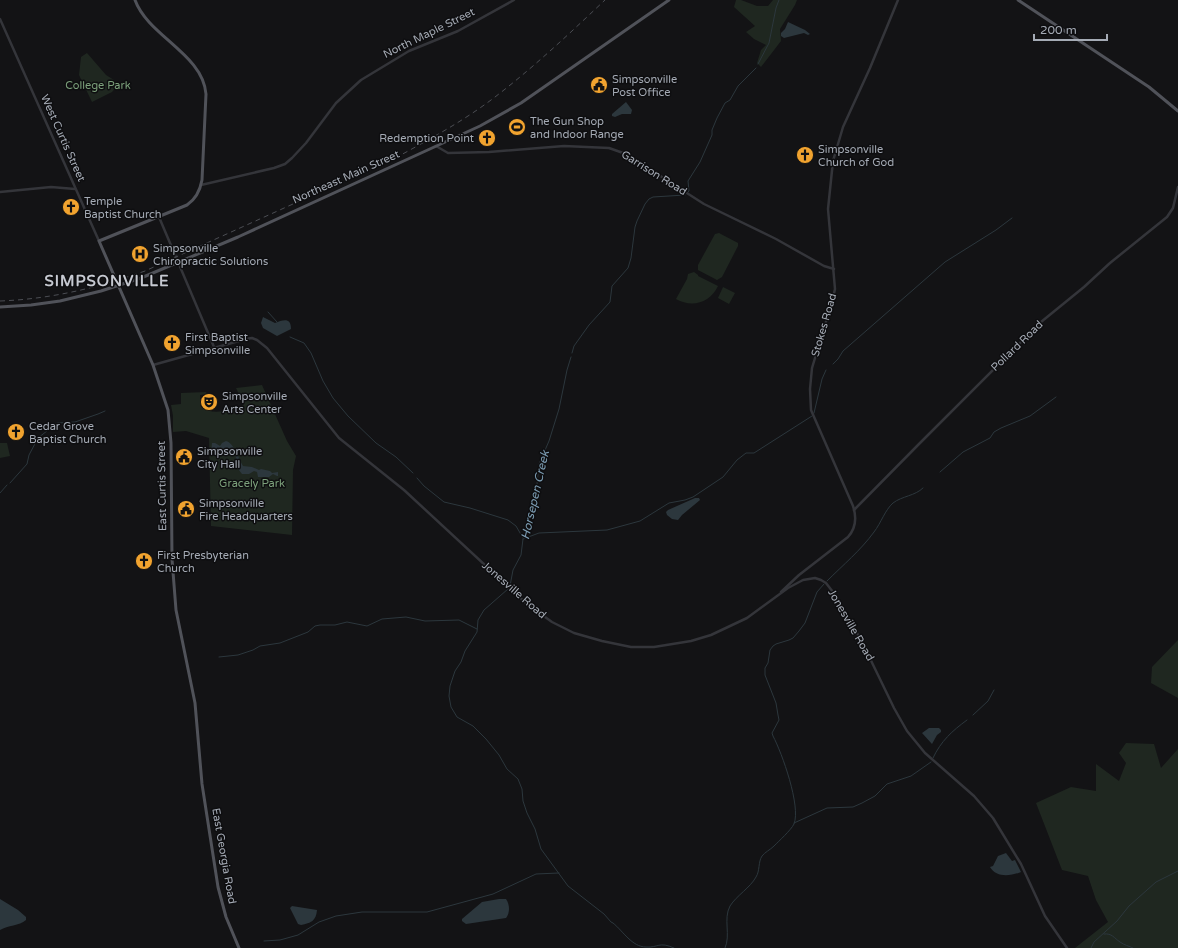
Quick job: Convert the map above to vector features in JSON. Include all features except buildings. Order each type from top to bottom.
[{"type":"main road","points":[[99,241],[190,203],[198,194],[201,185],[206,94],[204,80],[195,67],[144,16],[135,0]]},
{"type":"main road","name":"Northeast Main Street","points":[[0,307],[48,303],[119,286],[178,263],[492,121],[669,0]]},
{"type":"main road","points":[[1018,0],[1149,87],[1178,111]]},
{"type":"main road","name":"West Curtis Street","points":[[99,241],[119,286]]},
{"type":"main road","name":"East Curtis Street","points":[[119,286],[153,365],[166,401],[169,416],[171,443],[172,559],[174,589],[181,636],[195,703],[203,790]]},
{"type":"main road","name":"East Georgia Road","points":[[203,790],[218,888],[226,917],[239,948]]},
{"type":"street","name":"North Maple Street","points":[[201,185],[274,168],[286,163],[301,148],[342,97],[361,80],[409,51],[458,31],[514,0]]},
{"type":"street","name":"Stokes Road","points":[[778,596],[794,579],[848,537],[855,524],[854,510],[828,447],[811,413],[809,402],[812,368],[834,295],[834,269],[828,209],[831,174],[835,154],[843,127],[870,68],[898,0]]},
{"type":"street","name":"West Curtis Street","points":[[0,19],[99,241]]},
{"type":"street","name":"Garrison Road","points":[[436,146],[448,153],[489,152],[564,146],[614,149],[626,154],[704,204],[776,239],[824,266],[834,269]]},
{"type":"street","points":[[0,192],[51,187],[76,190]]},
{"type":"street","name":"Pollard Road","points":[[854,510],[1041,322],[1167,217],[1174,208],[1178,187]]},
{"type":"street","points":[[159,217],[214,347]]},
{"type":"street","name":"Jonesville Road","points":[[153,365],[214,347],[248,339],[255,339],[262,343],[339,438],[404,490],[529,605],[552,622],[574,633],[602,642],[631,647],[654,647],[691,641],[711,635],[740,622],[805,579],[815,578],[822,580],[830,587],[865,647],[890,700],[907,731],[925,753],[974,796],[993,818],[1020,864],[1045,916],[1067,948]]},
{"type":"street","points":[[794,579],[797,583]]},
{"type":"green space","points":[[736,0],[741,0],[757,6],[768,6],[773,0],[797,0],[780,29],[781,41],[761,67],[757,63],[761,50],[766,45],[754,39],[746,32],[755,26],[734,7]]},
{"type":"green space","name":"College Park","points":[[87,53],[106,75],[114,80],[117,86],[112,92],[92,102],[79,75],[81,57]]},
{"type":"green space","points":[[719,233],[738,243],[738,246],[722,277],[717,280],[698,270],[698,265],[715,234]]},
{"type":"green space","points":[[694,272],[698,276],[718,286],[715,292],[700,302],[688,303],[676,299],[687,279],[688,274]]},
{"type":"green space","points":[[723,287],[735,293],[729,304],[718,298]]},
{"type":"green space","name":"Gracely Park","points":[[262,385],[287,441],[296,456],[293,470],[292,535],[211,526],[209,438],[186,431],[173,432],[171,405],[181,404],[181,393],[206,392],[207,394],[200,395],[201,407],[206,410],[216,412],[233,409],[244,405],[236,388]]},
{"type":"green space","points":[[0,443],[7,443],[10,456],[0,458]]},
{"type":"green space","points":[[1178,640],[1178,698],[1151,683],[1152,667]]},
{"type":"green space","points":[[1126,743],[1154,744],[1161,768],[1178,749],[1178,948],[1075,948],[1108,922],[1096,900],[1088,876],[1062,870],[1036,803],[1071,787],[1096,791],[1096,764],[1119,781],[1126,763],[1119,753]]},
{"type":"shaded area","points":[[788,22],[810,34],[808,35],[804,33],[784,38],[781,36],[781,33],[785,29]]},
{"type":"shaded area","points":[[626,102],[632,110],[631,114],[622,114],[615,117],[612,116],[612,114]]},
{"type":"shaded area","points":[[263,317],[275,323],[286,320],[290,323],[291,329],[277,336],[263,328],[261,323]]},
{"type":"shaded area","points":[[226,441],[229,442],[234,448],[243,466],[270,471],[272,473],[278,472],[278,476],[273,474],[269,477],[258,477],[257,472],[254,471],[249,474],[242,474],[235,465],[236,456],[225,449],[217,454],[211,455],[212,443],[220,446]]},
{"type":"shaded area","points":[[695,498],[699,498],[700,500],[678,520],[672,519],[667,515],[666,512],[668,510]]},
{"type":"shaded area","points":[[929,728],[939,728],[941,730],[932,744],[922,733]]},
{"type":"shaded area","points":[[1006,853],[1012,861],[1015,860],[1021,872],[1004,875],[993,871],[990,867],[993,866],[998,856]]},
{"type":"shaded area","points":[[0,899],[18,910],[26,917],[26,920],[0,930]]},
{"type":"shaded area","points":[[506,899],[509,906],[509,911],[506,918],[466,924],[462,921],[462,919],[482,902]]},
{"type":"shaded area","points":[[292,906],[317,910],[314,919],[301,925],[298,924],[290,908]]},
{"type":"waterway","name":"Horsepen Creek","points":[[758,64],[769,43],[779,0]]},
{"type":"waterway","name":"Horsepen Creek","points":[[688,192],[688,181],[700,162],[712,135],[712,130],[717,118],[725,103],[730,100],[738,86],[756,68]]},
{"type":"waterway","name":"Horsepen Creek","points":[[572,353],[574,346],[589,325],[610,302],[612,286],[628,268],[631,258],[635,227],[645,204],[653,197],[685,195]]},
{"type":"waterway","points":[[833,364],[843,351],[945,262],[996,230],[1012,218]]},
{"type":"waterway","points":[[268,312],[277,322]]},
{"type":"waterway","points":[[290,337],[304,343],[311,353],[323,381],[333,398],[348,416],[376,443],[396,457],[413,473]]},
{"type":"waterway","name":"Horsepen Creek","points":[[525,538],[537,484],[539,464],[549,441],[559,409],[571,357]]},
{"type":"waterway","points":[[814,413],[822,379],[826,370]]},
{"type":"waterway","points":[[940,472],[963,452],[990,438],[994,432],[1001,428],[1030,416],[1056,397]]},
{"type":"waterway","points":[[10,483],[27,464],[29,455],[38,438],[57,423],[75,422],[105,411]]},
{"type":"waterway","points":[[523,539],[539,533],[607,530],[640,521],[669,503],[693,497],[723,477],[737,460],[746,453],[754,453],[812,416]]},
{"type":"waterway","points":[[417,478],[424,486],[444,502],[470,508],[508,520],[516,526],[523,538]]},
{"type":"waterway","points":[[0,493],[7,485]]},
{"type":"waterway","points":[[827,581],[869,539],[893,503],[916,493],[923,488]]},
{"type":"waterway","name":"Horsepen Creek","points":[[510,586],[513,570],[521,555],[523,539]]},
{"type":"waterway","points":[[725,948],[727,943],[727,916],[730,906],[757,875],[762,856],[774,846],[794,824],[795,805],[790,780],[772,733],[779,720],[776,703],[765,675],[765,668],[768,663],[770,650],[773,646],[793,638],[805,623],[817,592],[824,584]]},
{"type":"waterway","name":"Horsepen Creek","points":[[508,589],[484,610],[478,620],[477,632],[465,651],[461,662],[455,671],[450,686],[449,696],[451,707],[457,717],[473,726],[486,739],[499,755],[507,769],[518,779],[522,789],[523,801],[535,829],[541,849],[568,886],[604,914],[632,942],[646,947],[665,945],[674,948]]},
{"type":"waterway","points":[[219,657],[238,655],[260,646],[280,643],[308,632],[315,626],[335,625],[347,622],[367,626],[382,619],[406,617],[425,621],[459,620],[477,629]]},
{"type":"waterway","points":[[973,715],[988,701],[994,690]]},
{"type":"waterway","points":[[933,758],[947,737],[967,720]]},
{"type":"waterway","points":[[794,823],[827,808],[853,807],[862,803],[875,796],[887,784],[911,776],[931,762]]},
{"type":"waterway","points":[[1091,948],[1094,942],[1117,921],[1129,906],[1156,882],[1178,871]]},
{"type":"waterway","points":[[264,941],[280,940],[298,935],[319,922],[336,916],[362,912],[427,912],[493,894],[536,874],[559,873]]},
{"type":"waterway","points":[[1104,934],[1111,935],[1122,943],[1133,948]]},
{"type":"railway","points":[[0,301],[37,298],[74,292],[109,283],[145,271],[399,156],[460,121],[495,97],[565,38],[605,0]]},
{"type":"place","name":"Simpsonville Post Office","points":[[599,85]]},
{"type":"place","name":"The Gun Shop and Indoor Range","points":[[517,127]]},
{"type":"place","name":"Redemption Point","points":[[487,138]]},
{"type":"place","name":"Simpsonville Church of God","points":[[805,155]]},
{"type":"place","name":"Temple Baptist Church","points":[[71,207]]},
{"type":"place","name":"Simpsonville Chiropractic Solutions","points":[[140,254]]},
{"type":"place","name":"First Baptist Simpsonville","points":[[172,343]]},
{"type":"place","name":"Simpsonville Arts Center","points":[[209,402]]},
{"type":"place","name":"Cedar Grove Baptist Church","points":[[16,432]]},
{"type":"place","name":"Simpsonville City Hall","points":[[184,457]]},
{"type":"place","name":"Simpsonville Fire Headquarters","points":[[186,509]]},
{"type":"place","name":"First Presbyterian Church","points":[[144,561]]},
{"type":"district","name":"SIMPSONVILLE","points":[[107,281]]}]
